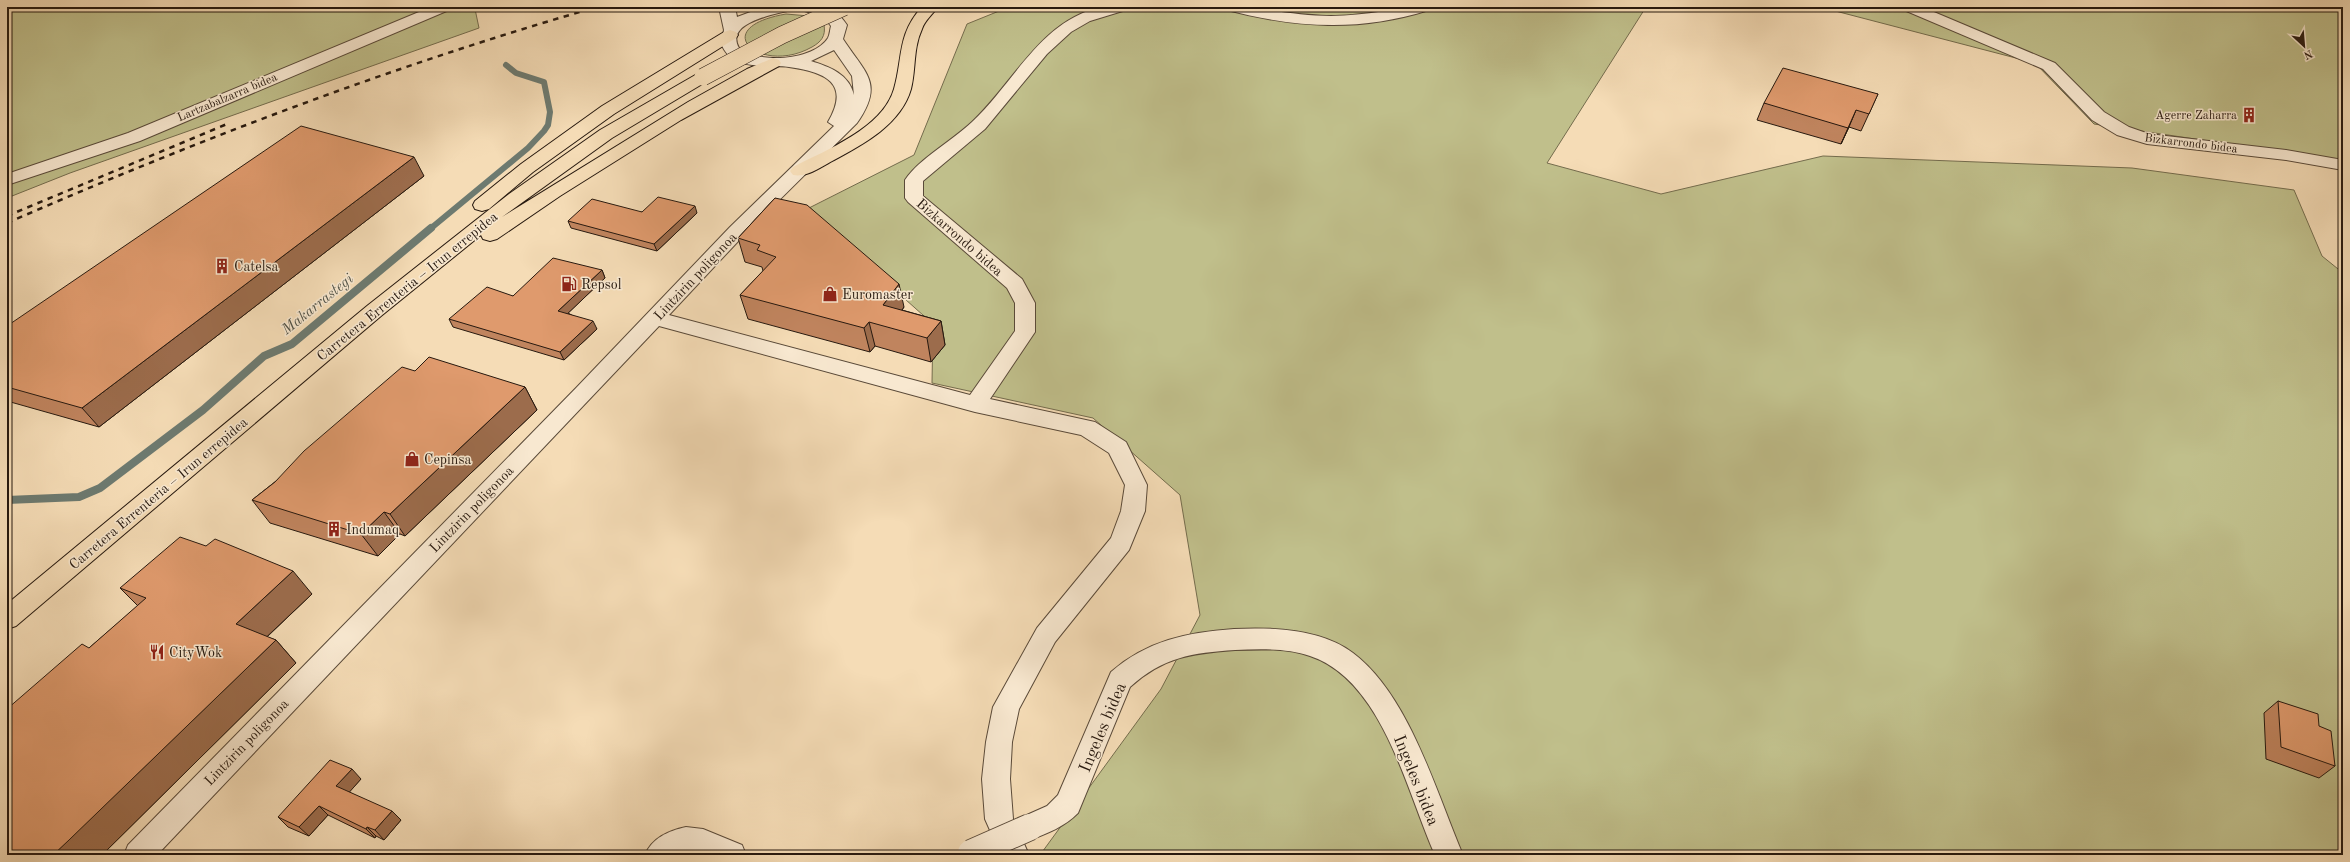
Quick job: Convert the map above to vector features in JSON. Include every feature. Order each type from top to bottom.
[{"type":"main road","name":"Carretera Errenteria – Irun errepidea","points":[[7,619],[374,311],[515,198],[606,134],[703,77],[782,35],[844,7]]},
{"type":"main road","points":[[802,168],[865,134],[890,113],[897,103],[903,85],[912,29],[930,7]]},
{"type":"main road","points":[[374,311],[385,285],[527,168],[608,110],[731,32]]},
{"type":"main road","points":[[290,381],[336,363],[458,260],[531,207],[734,82],[780,63]]},
{"type":"street","name":"Lartzabalzarra bidea","points":[[7,180],[134,137],[444,7]]},
{"type":"street","points":[[728,7],[731,32],[728,42],[731,49],[737,55],[747,60],[780,63],[817,54],[836,40],[839,32],[839,25],[835,19],[828,13],[806,7]]},
{"type":"street","points":[[731,32],[742,21],[755,14],[786,7]]},
{"type":"street","name":"Bizkarrondo bidea","points":[[975,404],[1025,332],[1025,303],[1015,284],[914,198],[914,180],[935,160],[979,125],[1042,50],[1065,28],[1088,16],[1122,7]]},
{"type":"street","points":[[1232,7],[1299,20],[1329,21],[1369,20],[1408,13],[1424,7]]},
{"type":"street","name":"Bizkarrondo bidea","points":[[1909,7],[2049,66],[2098,116],[2109,124],[2131,134],[2148,139],[2256,151],[2343,165]]},
{"type":"street","name":"Lintzirin poligonoa","points":[[138,855],[656,318],[737,231],[851,119],[861,102],[864,86],[862,77],[836,40]]},
{"type":"street","name":"Lintzirin poligonoa","points":[[780,63],[815,67],[827,71],[839,81],[846,92],[847,100],[841,116],[802,168]]},
{"type":"street","points":[[656,318],[975,404],[1087,428],[1118,448],[1136,485],[1133,511],[1121,543],[1046,635],[1006,707],[999,742],[997,786],[999,819],[1015,855]]},
{"type":"street","name":"Ingeles bidea","points":[[969,854],[1057,815],[1068,804],[1120,680],[1134,665],[1165,651],[1200,641],[1268,638],[1318,647],[1348,662],[1361,674],[1388,713],[1402,738],[1438,834],[1449,855]]},
{"type":"street","points":[[659,855],[671,843],[690,838],[732,855]]},
{"type":"shaded area","points":[[7,7],[482,7],[475,9],[479,28],[70,173],[7,198]]},
{"type":"shaded area","points":[[1009,7],[1646,7],[1547,163],[1661,194],[1823,156],[2132,168],[2294,190],[2322,256],[2343,273],[2343,855],[1040,855],[1161,689],[1200,615],[1180,495],[1093,418],[932,383],[933,324],[805,210],[914,155],[967,24]]},
{"type":"shaded area","points":[[1820,7],[2343,7],[2343,161],[2094,124],[2035,63]]},
{"type":"shaded area","points":[[786,14],[809,16],[824,25],[822,38],[812,47],[793,54],[775,56],[760,53],[750,47],[745,38],[749,29],[762,21]]},
{"type":"building","points":[[1783,68],[1878,94],[1869,114],[1856,110],[1848,128],[1764,103]]},
{"type":"building","name":"Catelsa","points":[[301,126],[414,157],[82,408],[7,387],[7,326]]},
{"type":"building","points":[[658,197],[695,206],[654,244],[568,221],[592,199],[642,212]]},
{"type":"building","name":"Euromaster","points":[[775,198],[807,205],[899,284],[883,305],[941,321],[927,338],[869,322],[864,328],[740,295],[776,257],[757,250],[760,245],[738,238]]},
{"type":"building","points":[[553,258],[602,270],[558,311],[593,321],[560,352],[449,319],[487,287],[513,296]]},
{"type":"building","name":"Cepinsa","points":[[429,357],[525,387],[390,514],[384,512],[361,534],[252,500],[275,482],[304,451],[402,367],[415,371]]},
{"type":"building","points":[[180,537],[206,546],[215,539],[293,571],[236,624],[276,640],[53,855],[7,855],[7,709],[82,644],[89,648],[146,598],[120,588]]},
{"type":"building","points":[[2278,701],[2318,714],[2319,726],[2331,731],[2335,766],[2281,747]]},
{"type":"building","points":[[330,760],[352,769],[336,786],[392,811],[375,830],[367,827],[366,829],[319,806],[299,827],[278,817]]},
{"type":"waterway","name":"Makarrastegi","points":[[430,229],[528,148],[548,125],[550,112],[544,82],[516,73],[506,65]]},
{"type":"waterway","name":"Makarrastegi","points":[[7,500],[79,497],[100,488],[203,410],[264,356],[292,344],[431,228]]},
{"type":"railway","points":[[7,223],[152,162],[299,105],[447,53],[597,7]]},
{"type":"railway","points":[[7,216],[227,124]]},
{"type":"place","name":"Agerre Zaharra","points":[[2249,115]]},
{"type":"place","name":"Catelsa","points":[[222,266]]},
{"type":"place","name":"Repsol","points":[[569,284]]},
{"type":"place","name":"Euromaster","points":[[830,294]]},
{"type":"place","name":"Cepinsa","points":[[412,459]]},
{"type":"place","name":"Indumaq","points":[[334,529]]},
{"type":"place","name":"CityWok","points":[[157,652]]}]
